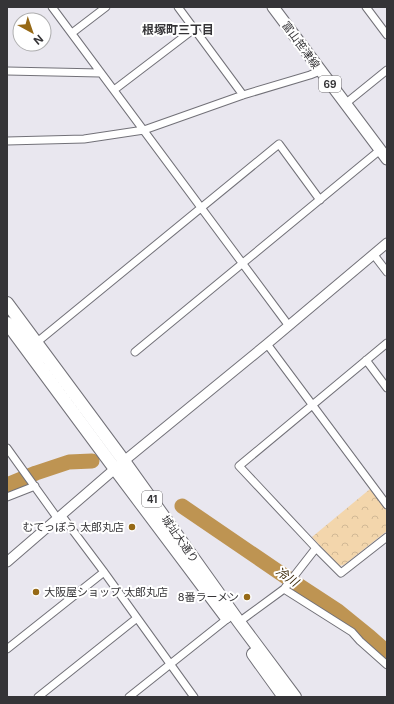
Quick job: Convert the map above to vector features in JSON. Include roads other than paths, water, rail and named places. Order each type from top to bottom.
[{"type":"highway","name":"城址大通り","points":[[7,303],[124,461],[239,622],[295,697]]},
{"type":"highway","name":"城址大通り","points":[[7,323],[227,618],[284,697]]},
{"type":"main road","name":"富山笹津線","points":[[276,8],[320,71],[387,159]]},
{"type":"street","points":[[52,7],[289,326]]},
{"type":"street","points":[[72,33],[106,7]]},
{"type":"street","points":[[178,7],[243,95]]},
{"type":"street","points":[[366,7],[387,35]]},
{"type":"street","points":[[114,90],[194,29]]},
{"type":"street","points":[[345,104],[387,70]]},
{"type":"street","points":[[7,71],[100,72]]},
{"type":"street","points":[[7,141],[84,139],[144,130],[243,95],[320,71]]},
{"type":"street","points":[[36,343],[279,144],[320,200]]},
{"type":"street","points":[[135,352],[380,150]]},
{"type":"street","points":[[7,562],[124,461],[387,244]]},
{"type":"street","points":[[374,255],[387,272]]},
{"type":"street","points":[[387,343],[239,466],[341,573],[387,537]]},
{"type":"street","points":[[267,344],[387,505]]},
{"type":"street","points":[[366,360],[387,388]]},
{"type":"street","points":[[7,448],[35,486],[104,572],[194,697]]},
{"type":"street","points":[[7,497],[35,486]]},
{"type":"street","points":[[239,622],[284,589],[316,548]]},
{"type":"street","points":[[7,649],[104,572]]},
{"type":"street","points":[[284,589],[352,632],[387,665]]},
{"type":"street","points":[[38,697],[137,618]]},
{"type":"street","points":[[129,697],[227,618]]},
{"type":"waterway","name":"冷川","points":[[7,485],[69,462],[92,461]]},
{"type":"waterway","name":"冷川","points":[[182,506],[338,611],[387,652]]},
{"type":"place","name":"むてっぽう 太郎丸店","points":[[132,527]]},
{"type":"place","name":"大阪屋ショップ 太郎丸店","points":[[36,592]]},
{"type":"place","name":"8番ラーメン","points":[[247,597]]},
{"type":"district","name":"根塚町三丁目","points":[[178,30]]}]
